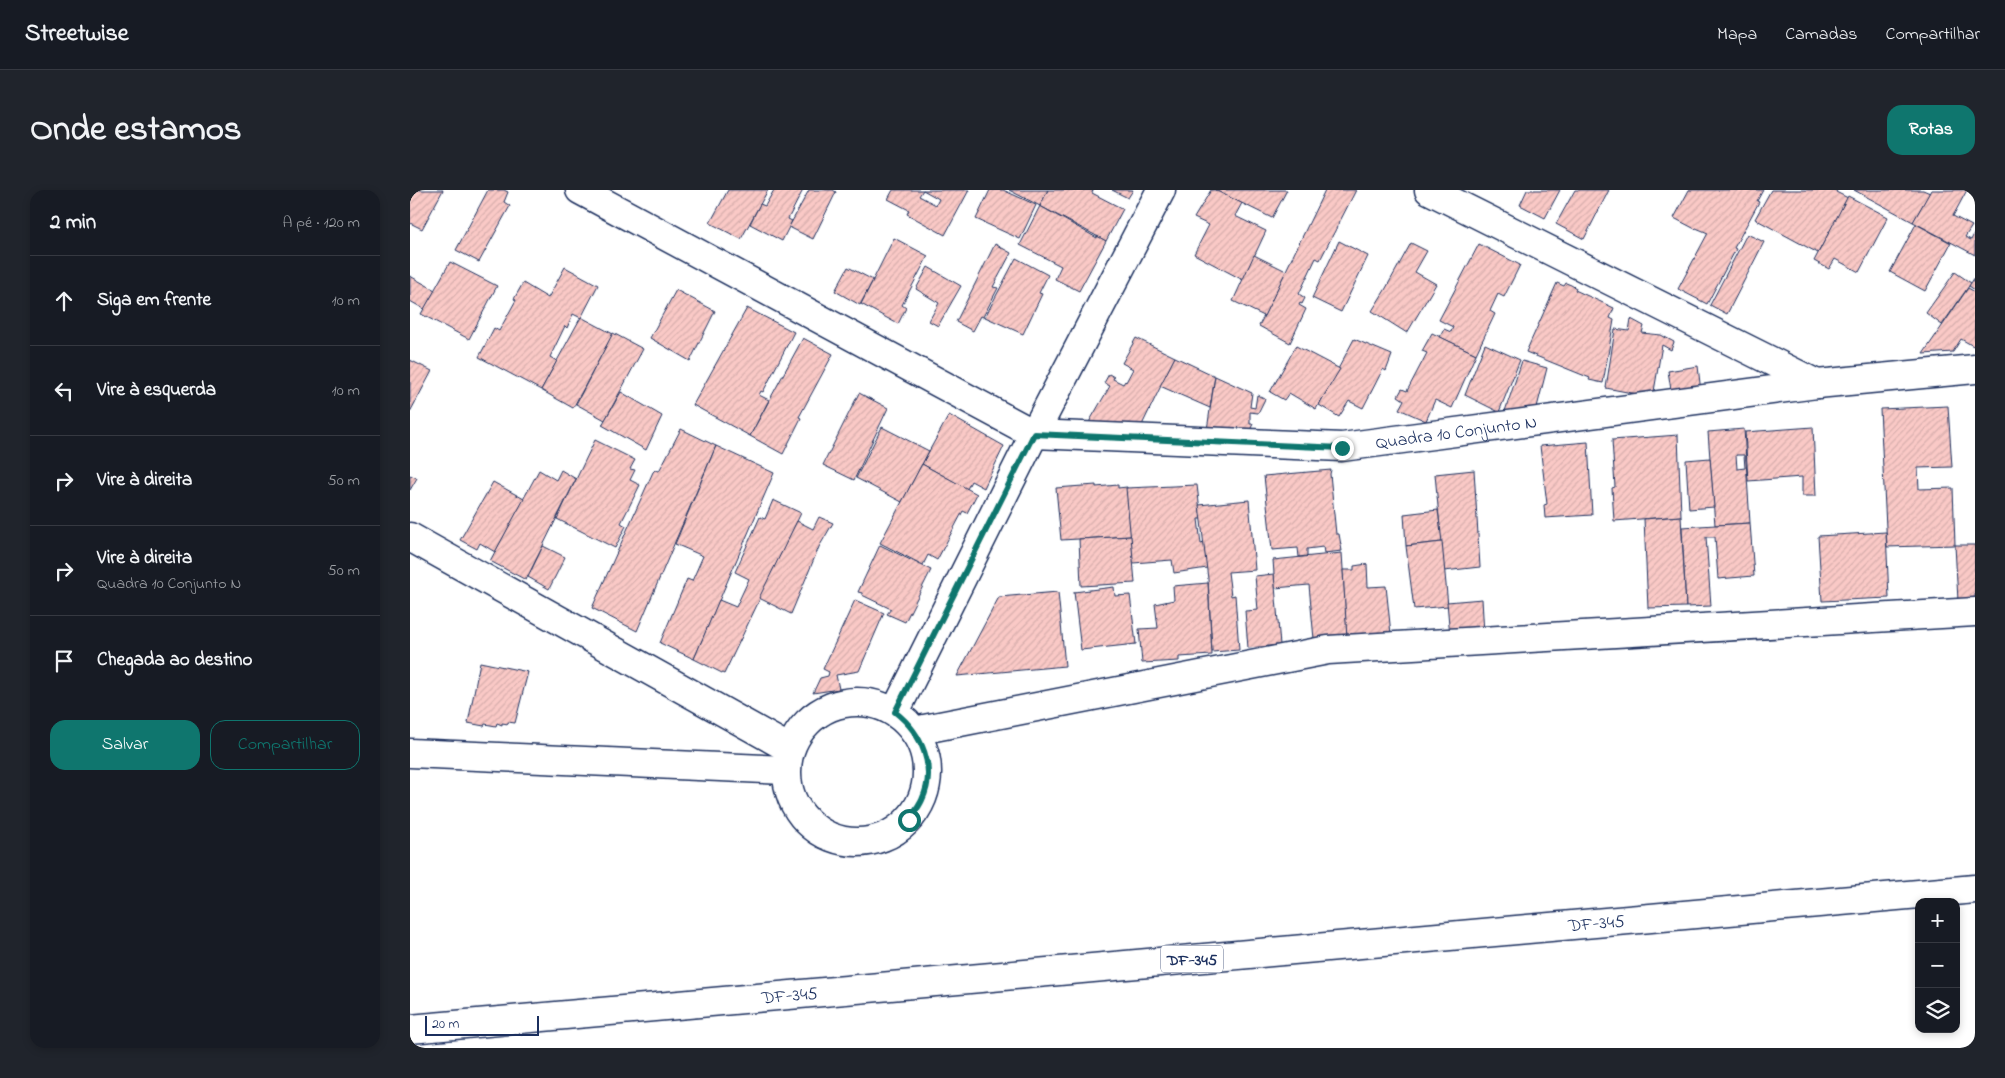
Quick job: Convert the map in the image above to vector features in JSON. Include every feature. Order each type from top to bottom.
[{"type":"street","points":[[580,190],[1034,434]]},
{"type":"street","points":[[905,722],[1034,434],[1161,190]]},
{"type":"street","points":[[1429,190],[1817,384]]},
{"type":"street","name":"Quadra 10 Conjunto N","points":[[1034,434],[1342,448],[1817,384],[1975,369]]},
{"type":"street","points":[[410,537],[788,759]]},
{"type":"street","points":[[905,722],[1328,650],[1975,612]]},
{"type":"street","points":[[854,701],[876,704],[905,722],[925,752],[928,776],[922,800],[909,820],[882,838],[866,842],[842,841],[820,832],[801,816],[789,794],[788,759],[799,729],[814,714],[833,705],[854,701]]},
{"type":"street","points":[[410,753],[788,759]]},
{"type":"street","name":"DF-345","points":[[410,1029],[1975,889]]},
{"type":"building","points":[[413,190],[443,190],[422,229],[410,223],[410,196]]},
{"type":"building","points":[[488,190],[504,190],[508,192],[504,202],[510,206],[479,262],[456,250]]},
{"type":"building","points":[[728,190],[768,190],[741,239],[710,223]]},
{"type":"building","points":[[774,190],[803,190],[788,219],[792,221],[782,241],[750,224],[760,204],[765,206]]},
{"type":"building","points":[[809,190],[833,190],[836,192],[813,239],[789,227]]},
{"type":"building","points":[[893,190],[923,190],[969,190],[945,235],[907,214],[909,210],[888,199]],"holes":[[[923,190],[939,199],[936,205],[919,196]]]},
{"type":"building","points":[[990,190],[1003,190],[1036,205],[1020,239],[976,219]]},
{"type":"building","points":[[1009,190],[1048,190],[1040,206]]},
{"type":"building","points":[[1048,190],[1093,190],[1092,193],[1123,209],[1106,241],[1040,206]]},
{"type":"building","points":[[1112,190],[1133,190],[1128,198]]},
{"type":"building","points":[[1211,190],[1215,190],[1242,203],[1235,216],[1266,231],[1243,280],[1194,254],[1209,225],[1194,218]]},
{"type":"building","points":[[1215,190],[1287,190],[1272,218]]},
{"type":"building","points":[[1325,190],[1356,190],[1320,260],[1316,258],[1299,294],[1305,298],[1302,304],[1300,303],[1299,305],[1306,309],[1290,343],[1259,326]]},
{"type":"building","points":[[1527,190],[1560,190],[1545,218],[1520,205]]},
{"type":"building","points":[[1575,190],[1609,190],[1584,239],[1556,224]]},
{"type":"building","points":[[1689,190],[1763,190],[1757,201],[1759,202],[1734,248],[1736,249],[1707,304],[1678,289],[1708,233],[1695,229],[1674,218]]},
{"type":"building","points":[[1771,190],[1837,190],[1836,192],[1848,198],[1818,253],[1755,219]]},
{"type":"building","points":[[1854,190],[1923,190],[1930,193],[1913,222]]},
{"type":"building","points":[[1931,190],[1967,190],[1953,216],[1972,226],[1965,237],[1971,240],[1975,232],[1975,255],[1913,222]]},
{"type":"building","points":[[1848,196],[1888,217],[1859,272],[1835,259],[1829,269],[1814,261]]},
{"type":"building","points":[[1040,206],[1097,238],[1097,236],[1106,241],[1079,291],[1055,279],[1061,266],[1020,245]]},
{"type":"building","points":[[1916,224],[1951,243],[1925,291],[1890,272]]},
{"type":"building","points":[[1747,234],[1764,242],[1727,314],[1710,305]]},
{"type":"building","points":[[894,238],[928,256],[902,305],[906,308],[898,324],[861,304]]},
{"type":"building","points":[[1339,241],[1368,256],[1341,312],[1312,298]]},
{"type":"building","points":[[1411,243],[1427,251],[1415,272],[1436,284],[1407,333],[1372,311]]},
{"type":"building","points":[[995,244],[1011,253],[993,287],[998,288],[983,317],[981,316],[973,331],[956,322]]},
{"type":"building","points":[[1479,244],[1520,265],[1504,297],[1498,294],[1490,311],[1495,314],[1476,354],[1440,337],[1444,329],[1451,332],[1453,327],[1439,320]]},
{"type":"building","points":[[1254,255],[1286,271],[1264,316],[1233,301]]},
{"type":"building","points":[[1016,258],[1048,275],[1039,293],[1042,294],[1023,334],[985,317]]},
{"type":"building","points":[[450,262],[497,286],[469,339],[421,314]]},
{"type":"building","points":[[565,267],[598,285],[581,318],[573,314],[567,328],[565,326],[550,357],[557,361],[541,390],[479,357],[494,328],[499,331],[523,283],[548,298]]},
{"type":"building","points":[[848,267],[873,280],[860,305],[835,291]]},
{"type":"building","points":[[928,267],[961,286],[938,326],[929,321],[939,303],[916,289]]},
{"type":"building","points":[[1955,272],[1971,283],[1942,325],[1926,313]]},
{"type":"building","points":[[410,276],[435,290],[424,309],[410,301]]},
{"type":"building","points":[[1975,277],[1975,290],[1969,286]]},
{"type":"building","points":[[1557,283],[1564,286],[1566,283],[1571,285],[1576,288],[1575,290],[1614,308],[1610,318],[1614,320],[1603,383],[1589,380],[1590,378],[1526,352]]},
{"type":"building","points":[[1968,288],[1975,292],[1975,347],[1961,339],[1953,352],[1923,354]]},
{"type":"building","points":[[676,290],[715,311],[690,361],[650,338]]},
{"type":"building","points":[[747,308],[794,332],[763,392],[761,391],[759,395],[769,400],[750,436],[693,405]]},
{"type":"building","points":[[581,317],[613,334],[573,408],[541,390]]},
{"type":"building","points":[[1631,319],[1644,326],[1642,333],[1661,335],[1674,342],[1671,350],[1662,345],[1653,397],[1606,388],[1615,329],[1629,331]]},
{"type":"building","points":[[613,333],[643,349],[605,420],[576,404]]},
{"type":"building","points":[[1432,333],[1476,354],[1452,408],[1435,400],[1426,421],[1399,409],[1404,400],[1398,396],[1402,389],[1407,391],[1427,353],[1422,351]]},
{"type":"building","points":[[803,338],[833,354],[799,417],[801,418],[783,454],[750,436]]},
{"type":"building","points":[[1136,338],[1175,357],[1141,427],[1088,424],[1110,386],[1104,383],[1109,374],[1114,377],[1113,379],[1123,384],[1126,382],[1133,369],[1122,363]]},
{"type":"building","points":[[1354,339],[1392,355],[1386,371],[1383,369],[1363,408],[1349,401],[1339,417],[1319,405]]},
{"type":"building","points":[[1485,344],[1520,360],[1499,412],[1465,395]]},
{"type":"building","points":[[1296,346],[1340,369],[1316,409],[1289,393],[1284,400],[1270,392]]},
{"type":"building","points":[[1175,357],[1215,376],[1210,408],[1160,386]]},
{"type":"building","points":[[410,360],[432,371],[410,412]]},
{"type":"building","points":[[1522,361],[1547,368],[1535,415],[1503,417]]},
{"type":"building","points":[[1698,366],[1701,392],[1672,396],[1668,371]]},
{"type":"building","points":[[1215,376],[1252,393],[1250,407],[1255,408],[1257,395],[1265,399],[1258,413],[1250,412],[1250,424],[1253,424],[1249,432],[1207,430]]},
{"type":"building","points":[[621,392],[662,416],[646,450],[602,425]]},
{"type":"building","points":[[859,393],[888,408],[854,480],[823,465]]},
{"type":"building","points":[[1948,406],[1952,467],[1918,468],[1919,489],[1953,488],[1955,545],[1887,547],[1880,409]]},
{"type":"building","points":[[949,415],[1004,446],[984,488],[971,481],[967,489],[922,464]]},
{"type":"building","points":[[882,427],[929,451],[902,502],[856,478]]},
{"type":"building","points":[[1813,427],[1816,496],[1802,496],[1802,477],[1748,481],[1745,432]]},
{"type":"building","points":[[681,429],[716,446],[637,631],[592,608],[653,472],[655,470],[659,471]]},
{"type":"building","points":[[1744,429],[1750,523],[1715,525],[1708,432]],"holes":[[[1736,455],[1744,455],[1745,468],[1737,469]]]},
{"type":"building","points":[[1678,435],[1681,516],[1614,521],[1612,488],[1615,487],[1612,440]]},
{"type":"building","points":[[595,440],[635,460],[630,469],[635,470],[630,480],[640,485],[621,523],[626,526],[615,548],[557,519]]},
{"type":"building","points":[[1588,442],[1592,515],[1545,518],[1544,505],[1547,504],[1540,446]]},
{"type":"building","points":[[716,446],[774,473],[694,659],[660,643],[687,579],[692,581],[703,556],[675,544]]},
{"type":"building","points":[[1710,458],[1714,507],[1689,509],[1686,460]]},
{"type":"building","points":[[922,464],[977,494],[967,513],[963,511],[937,560],[928,555],[923,565],[880,543]]},
{"type":"building","points":[[539,470],[556,480],[561,470],[576,479],[526,580],[490,561]]},
{"type":"building","points":[[1331,470],[1336,534],[1339,534],[1342,551],[1324,553],[1323,547],[1307,549],[1307,556],[1299,557],[1298,548],[1272,550],[1264,476]]},
{"type":"building","points":[[1474,470],[1480,567],[1444,571],[1435,474]]},
{"type":"building","points":[[410,475],[417,478],[410,490]]},
{"type":"building","points":[[493,482],[524,499],[495,552],[480,543],[477,549],[460,540]]},
{"type":"building","points":[[1096,485],[1096,487],[1118,485],[1118,488],[1127,487],[1131,536],[1061,540],[1056,488]]},
{"type":"building","points":[[1197,485],[1201,519],[1198,519],[1201,544],[1204,543],[1207,568],[1174,573],[1172,560],[1133,563],[1126,488]]},
{"type":"building","points":[[773,500],[801,513],[724,674],[694,659],[719,600],[736,607],[749,579],[735,572],[760,517],[765,519]]},
{"type":"building","points":[[1249,500],[1255,570],[1228,572],[1231,596],[1235,595],[1239,650],[1212,652],[1208,579],[1199,505]]},
{"type":"building","points":[[1438,510],[1442,542],[1406,546],[1404,514]]},
{"type":"building","points":[[1681,516],[1686,607],[1648,608],[1644,519]]},
{"type":"building","points":[[819,517],[833,523],[819,547],[791,614],[759,598],[797,521],[813,529]]},
{"type":"building","points":[[1750,523],[1754,576],[1718,579],[1715,537],[1706,537],[1711,606],[1686,607],[1682,527]]},
{"type":"building","points":[[1886,532],[1889,598],[1822,601],[1818,536]]},
{"type":"building","points":[[1131,536],[1135,583],[1081,586],[1079,539]]},
{"type":"building","points":[[1442,542],[1448,606],[1414,609],[1406,546]]},
{"type":"building","points":[[880,545],[931,570],[905,622],[887,614],[891,609],[858,592]]},
{"type":"building","points":[[1955,545],[1975,545],[1975,600],[1958,601]]},
{"type":"building","points":[[543,546],[565,557],[549,589],[528,577]]},
{"type":"building","points":[[1342,553],[1348,647],[1315,650],[1309,585],[1275,588],[1273,560]]},
{"type":"building","points":[[1367,564],[1368,587],[1386,586],[1391,634],[1347,639],[1343,570],[1354,570],[1354,566]]},
{"type":"building","points":[[1274,574],[1280,645],[1248,648],[1245,611],[1258,610],[1255,576]]},
{"type":"building","points":[[1208,583],[1212,655],[1179,657],[1179,661],[1142,663],[1139,629],[1158,628],[1155,604],[1174,600],[1173,586]]},
{"type":"building","points":[[1114,587],[1115,596],[1130,595],[1136,644],[1081,650],[1074,592]]},
{"type":"building","points":[[1058,592],[1065,666],[957,676],[999,597]]},
{"type":"building","points":[[1482,599],[1484,634],[1450,636],[1447,602]]},
{"type":"building","points":[[855,600],[884,613],[859,671],[836,675],[839,689],[813,693],[820,678],[828,676],[829,672],[823,669]]},
{"type":"building","points":[[480,662],[528,672],[515,723],[508,722],[508,724],[502,723],[502,725],[497,723],[496,726],[485,724],[484,726],[468,723]]},
{"type":"route","points":[[909,820],[922,800],[928,776],[925,752],[906,720],[895,712],[1034,434],[1342,448]]}]
